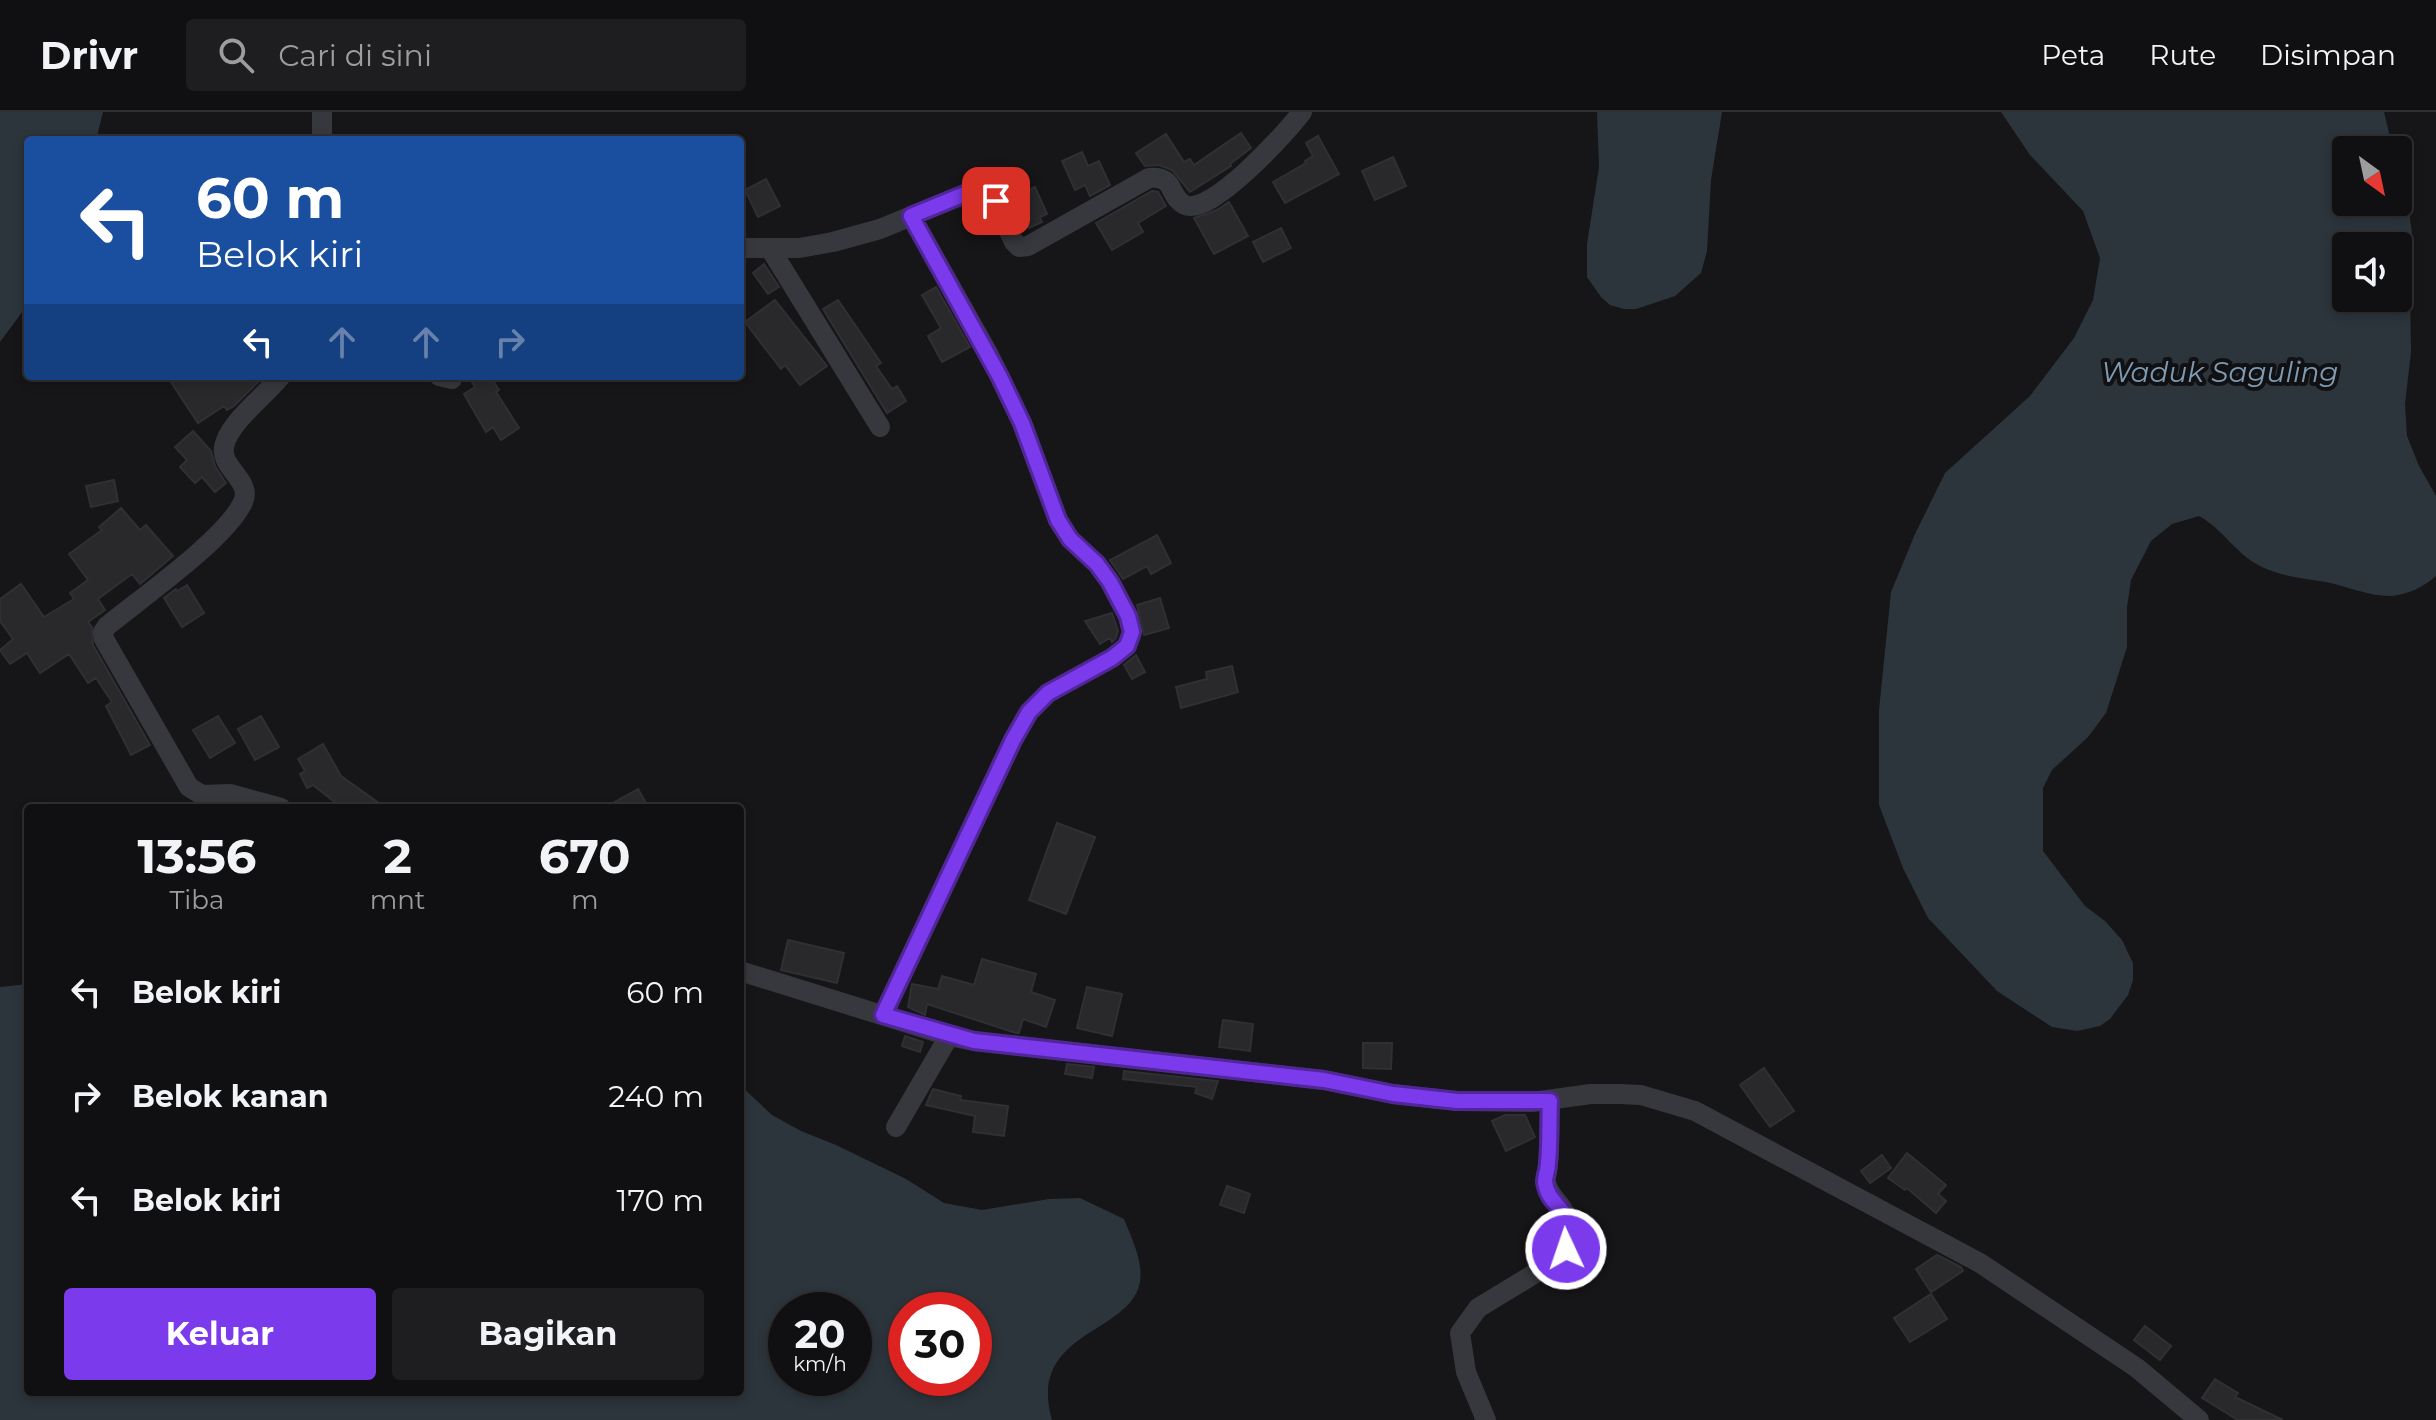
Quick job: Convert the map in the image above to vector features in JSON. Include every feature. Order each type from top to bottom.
[{"type":"street","points":[[322,112],[322,136]]},
{"type":"street","points":[[744,248],[771,250],[833,242],[880,229],[972,191],[992,194],[1019,247],[1028,246],[1149,178],[1159,177],[1168,182],[1177,199],[1187,206],[1196,207],[1213,200],[1235,181],[1302,112]]},
{"type":"street","points":[[883,1015],[1029,712],[1048,693],[1112,658],[1127,646],[1132,632],[1128,616],[1110,582],[1097,564],[1070,539],[1058,520],[1027,436],[1002,382],[911,216]]},
{"type":"street","points":[[771,250],[880,427]]},
{"type":"street","points":[[266,804],[230,794],[202,795],[189,787],[104,639],[103,632],[214,538],[245,500],[245,491],[223,456],[224,445],[234,426],[277,380]]},
{"type":"street","points":[[744,972],[949,1036],[1004,1044],[1324,1080],[1393,1094],[1457,1101],[1550,1101],[1591,1094],[1641,1095],[1713,1119],[1769,1152],[1980,1263],[2137,1368],[2199,1420]]},
{"type":"street","points":[[896,1127],[949,1036]]},
{"type":"street","points":[[1486,1420],[1466,1372],[1460,1333],[1478,1308],[1557,1260],[1569,1239],[1569,1223],[1563,1210],[1550,1196],[1545,1181],[1550,1101]]},
{"type":"water","points":[[0,112],[103,112],[97,136],[24,136],[24,309],[0,342]]},
{"type":"water","points":[[1597,112],[1722,112],[1711,180],[1707,251],[1701,273],[1675,296],[1636,309],[1610,305],[1587,277],[1587,244],[1599,167]]},
{"type":"water","name":"Waduk Saguling","points":[[2001,112],[2384,112],[2390,136],[2332,136],[2332,216],[2410,216],[2412,232],[2332,232],[2332,312],[2410,312],[2411,352],[2405,404],[2407,436],[2436,496],[2436,576],[2416,589],[2392,596],[2284,575],[2251,561],[2199,516],[2172,524],[2151,541],[2131,580],[2127,647],[2106,713],[2088,737],[2052,770],[2043,788],[2043,851],[2085,906],[2105,921],[2122,940],[2133,963],[2133,980],[2128,995],[2110,1019],[2100,1026],[2077,1031],[2052,1027],[1997,991],[1928,918],[1903,868],[1879,805],[1879,710],[1891,592],[1945,473],[2030,396],[2074,338],[2093,300],[2100,258],[2083,211],[2030,155]]},
{"type":"water","points":[[24,984],[24,1396],[744,1396],[744,1089],[772,1115],[906,1179],[944,1203],[982,1210],[1049,1199],[1080,1198],[1124,1219],[1139,1261],[1138,1289],[1127,1306],[1070,1347],[1055,1365],[1048,1388],[1052,1420],[0,1420],[0,987]]},
{"type":"building","points":[[1241,133],[1251,148],[1231,166],[1190,192],[1172,170],[1159,165],[1145,166],[1136,153],[1166,134],[1184,162],[1190,159],[1194,165]]},
{"type":"building","points":[[1318,136],[1339,174],[1285,203],[1273,182],[1313,156],[1306,143]]},
{"type":"building","points":[[1082,152],[1088,166],[1099,161],[1110,185],[1090,196],[1085,185],[1075,190],[1062,161]]},
{"type":"building","points":[[1393,157],[1406,186],[1375,200],[1362,171]]},
{"type":"building","points":[[766,179],[780,206],[758,217],[745,190]]},
{"type":"building","points":[[1035,187],[1047,214],[1040,217],[1042,222],[1029,228],[1026,223],[1021,225],[1008,198]]},
{"type":"building","points":[[1152,191],[1158,192],[1166,206],[1138,223],[1143,232],[1112,250],[1096,223]]},
{"type":"building","points":[[1229,202],[1248,236],[1214,254],[1194,218]]},
{"type":"building","points":[[1281,228],[1291,248],[1263,262],[1253,242]]},
{"type":"building","points":[[764,264],[779,287],[768,294],[753,273]]},
{"type":"building","points":[[936,287],[970,347],[942,362],[928,336],[941,328],[922,295]]},
{"type":"building","points":[[775,300],[827,366],[800,385],[785,365],[781,369],[745,322]]},
{"type":"building","points":[[838,300],[881,363],[876,366],[892,389],[897,386],[906,401],[887,413],[823,309]]},
{"type":"building","points":[[170,380],[260,380],[234,406],[227,410],[224,406],[198,423]]},
{"type":"building","points":[[471,380],[493,380],[499,390],[496,392],[519,428],[501,440],[493,427],[486,432],[464,394],[475,387]]},
{"type":"building","points":[[193,431],[211,451],[215,466],[226,483],[215,492],[202,477],[195,483],[180,467],[187,460],[175,447]]},
{"type":"building","points":[[114,480],[118,501],[91,507],[86,486]]},
{"type":"building","points":[[121,508],[140,530],[146,525],[173,556],[140,584],[132,574],[98,599],[105,610],[88,622],[92,627],[93,645],[150,745],[131,755],[106,706],[112,702],[96,678],[88,683],[69,654],[40,673],[27,653],[10,664],[0,650],[13,639],[0,621],[0,599],[21,584],[44,617],[74,599],[70,593],[88,580],[69,554],[102,530],[99,527]]},
{"type":"building","points":[[1157,535],[1171,563],[1151,574],[1147,566],[1123,579],[1110,560]]},
{"type":"building","points":[[187,585],[204,613],[182,627],[164,598]]},
{"type":"building","points":[[1160,598],[1169,628],[1144,635],[1137,605]]},
{"type":"building","points":[[1112,613],[1118,631],[1116,638],[1100,644],[1085,621]]},
{"type":"building","points":[[1136,655],[1145,672],[1132,679],[1124,665]]},
{"type":"building","points":[[1232,666],[1238,692],[1181,708],[1176,687],[1207,679],[1206,672]]},
{"type":"building","points":[[218,716],[235,743],[210,758],[193,730]]},
{"type":"building","points":[[261,716],[279,747],[255,760],[238,729]]},
{"type":"building","points":[[323,744],[341,776],[380,804],[337,804],[313,785],[307,788],[300,774],[305,771],[298,759]]},
{"type":"building","points":[[638,789],[647,804],[611,804]]},
{"type":"building","points":[[1057,823],[1095,837],[1066,914],[1029,900]]},
{"type":"building","points":[[788,940],[844,953],[837,983],[781,970]]},
{"type":"building","points":[[982,959],[1036,974],[1031,992],[1055,1000],[1046,1027],[1023,1019],[1019,1033],[1016,1033],[927,1004],[925,1015],[908,1007],[912,984],[938,989],[942,976],[974,985]]},
{"type":"building","points":[[1087,987],[1122,994],[1112,1036],[1077,1028]]},
{"type":"building","points":[[1223,1020],[1253,1024],[1250,1051],[1219,1047]]},
{"type":"building","points":[[905,1036],[923,1042],[920,1052],[902,1046]]},
{"type":"building","points":[[1363,1043],[1392,1043],[1391,1069],[1363,1068]]},
{"type":"building","points":[[1067,1064],[1094,1067],[1092,1078],[1065,1074]]},
{"type":"building","points":[[1764,1068],[1794,1111],[1770,1127],[1740,1085]]},
{"type":"building","points":[[1124,1071],[1218,1081],[1212,1099],[1195,1093],[1197,1087],[1123,1079]]},
{"type":"building","points":[[933,1089],[961,1096],[960,1100],[1008,1106],[1004,1136],[973,1132],[975,1116],[926,1105]]},
{"type":"building","points":[[1505,1115],[1525,1115],[1535,1137],[1506,1151],[1492,1121]]},
{"type":"building","points":[[1907,1153],[1946,1185],[1938,1194],[1946,1201],[1936,1213],[1907,1188],[1905,1190],[1888,1178]]},
{"type":"building","points":[[1882,1155],[1891,1168],[1870,1183],[1861,1171]]},
{"type":"building","points":[[1227,1186],[1250,1194],[1244,1213],[1220,1205]]},
{"type":"building","points":[[1937,1255],[1963,1271],[1931,1292],[1916,1269]]},
{"type":"building","points":[[1931,1294],[1947,1319],[1910,1342],[1894,1318]]},
{"type":"building","points":[[2145,1326],[2171,1346],[2160,1360],[2134,1340]]},
{"type":"building","points":[[2215,1379],[2238,1393],[2235,1397],[2283,1420],[2238,1420],[2202,1398]]},
{"type":"route","points":[[996,201],[992,194],[972,191],[911,216],[1000,377],[1022,423],[1058,520],[1070,539],[1097,564],[1110,582],[1128,616],[1132,632],[1127,646],[1112,658],[1048,693],[1029,712],[883,1015],[974,1041],[1324,1080],[1393,1094],[1457,1101],[1550,1101],[1545,1181],[1550,1196],[1563,1210],[1569,1223],[1566,1249]]}]
